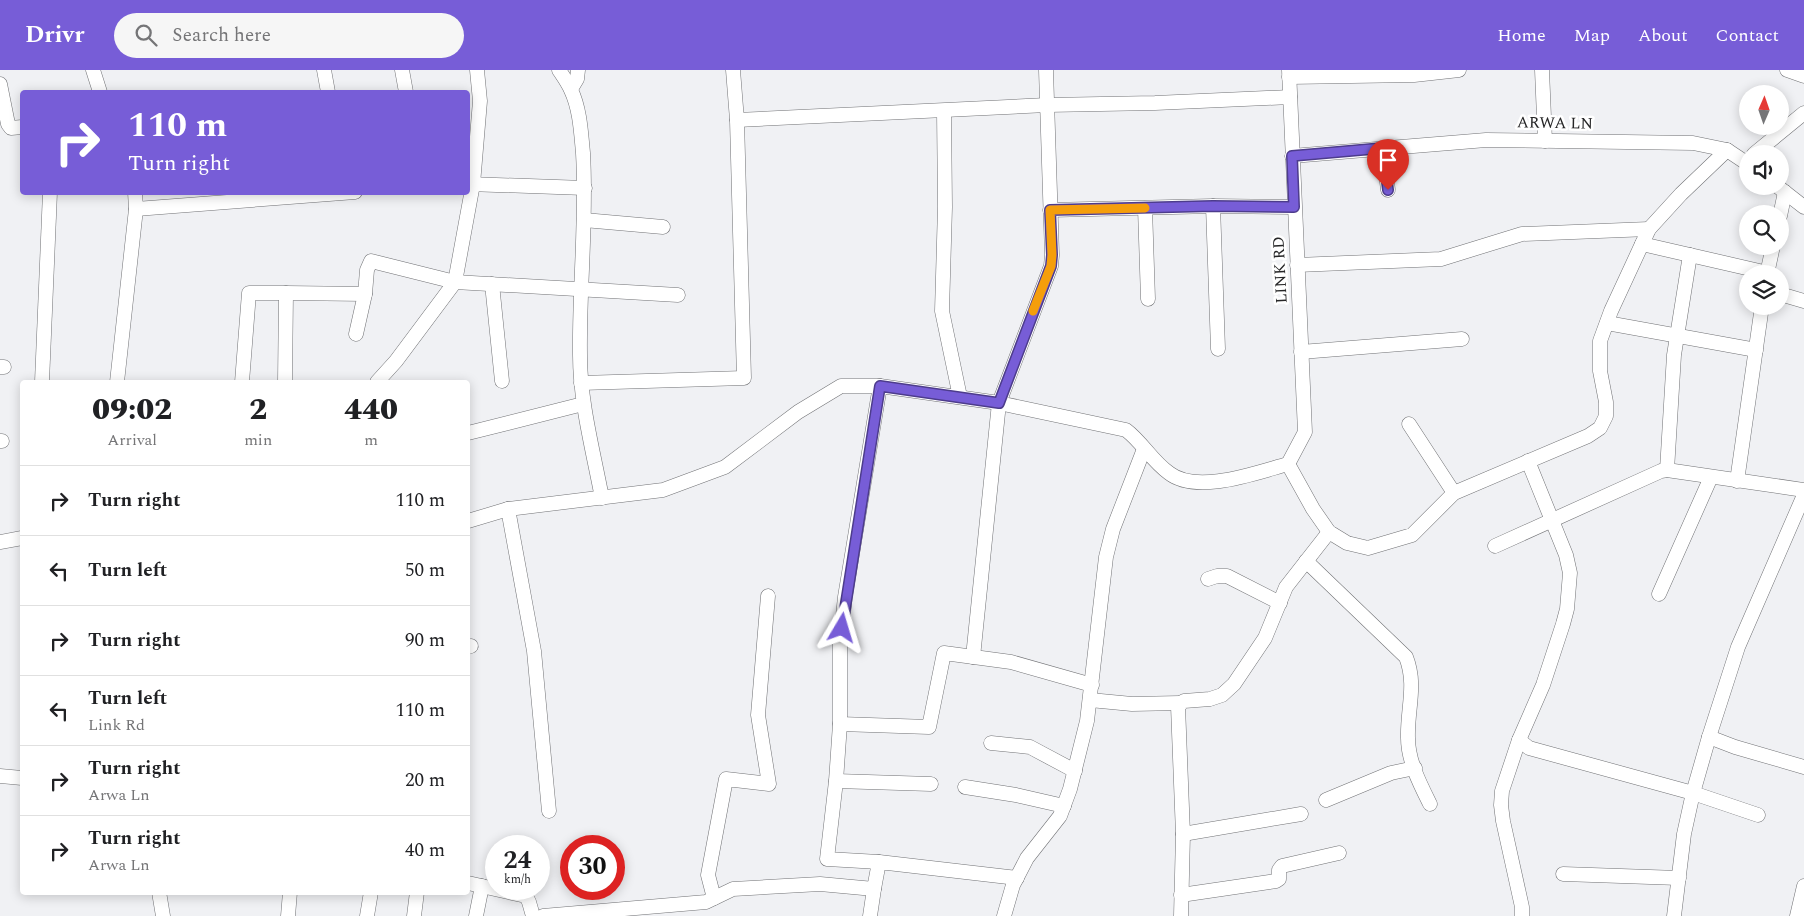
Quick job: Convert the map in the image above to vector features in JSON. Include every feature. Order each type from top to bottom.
[{"type":"street","points":[[93,70],[99,90]]},
{"type":"street","points":[[324,70],[328,90]]},
{"type":"street","points":[[402,70],[406,90]]},
{"type":"street","points":[[477,70],[480,101],[470,184],[585,188]]},
{"type":"street","points":[[559,70],[571,89],[578,111],[585,188],[580,290],[581,383],[583,404],[602,498]]},
{"type":"street","points":[[571,89],[577,79],[578,70]]},
{"type":"street","points":[[581,383],[744,378],[737,120],[733,70]]},
{"type":"street","points":[[973,657],[999,403],[1051,266],[1046,70]]},
{"type":"street","points":[[1289,74],[1414,75],[1459,70]]},
{"type":"street","points":[[1542,70],[1545,141]]},
{"type":"street","points":[[1787,70],[1804,76]]},
{"type":"street","name":"LINK RD","points":[[1288,464],[1305,432],[1289,74]]},
{"type":"street","points":[[0,84],[8,124],[11,128],[20,127]]},
{"type":"street","points":[[737,120],[1047,105],[1155,103],[1290,97]]},
{"type":"street","points":[[944,111],[945,207],[942,311],[960,398]]},
{"type":"street","points":[[1766,145],[1804,113]]},
{"type":"street","name":"ARWA LN","points":[[1292,156],[1486,140],[1693,143],[1727,150]]},
{"type":"street","points":[[1383,148],[1388,190]]},
{"type":"street","points":[[470,520],[508,509],[663,490],[725,467],[798,412],[841,386],[880,386],[999,403],[1126,430],[1136,438],[1167,472],[1186,481],[1203,482],[1237,478],[1288,464],[1313,509],[1329,532],[1347,543],[1368,548],[1403,538],[1412,535],[1454,493],[1588,436],[1600,428],[1606,416],[1606,402],[1600,371],[1600,342],[1649,229],[1681,194],[1727,150],[1739,156]]},
{"type":"street","points":[[42,380],[50,195]]},
{"type":"street","points":[[117,380],[136,209],[135,195]]},
{"type":"street","points":[[136,209],[322,195]]},
{"type":"street","points":[[379,380],[396,361],[455,282],[468,195]]},
{"type":"street","points":[[1789,195],[1804,207]]},
{"type":"street","points":[[1050,210],[1213,206],[1294,207]]},
{"type":"street","points":[[1213,206],[1218,349]]},
{"type":"street","points":[[1145,208],[1148,299]]},
{"type":"street","points":[[584,220],[663,227]]},
{"type":"street","points":[[1297,265],[1441,259],[1522,234],[1649,229]]},
{"type":"street","points":[[1642,244],[1739,266]]},
{"type":"street","points":[[1667,470],[1676,336],[1690,255]]},
{"type":"street","points":[[356,334],[365,294],[367,270],[371,261],[455,282],[678,294]]},
{"type":"street","points":[[492,284],[502,381]]},
{"type":"street","points":[[242,380],[249,293],[365,294]]},
{"type":"street","points":[[285,380],[286,293]]},
{"type":"street","points":[[1789,297],[1804,301]]},
{"type":"street","points":[[1738,480],[1761,315]]},
{"type":"street","points":[[1607,323],[1756,350]]},
{"type":"street","points":[[1301,352],[1462,339]]},
{"type":"street","points":[[880,386],[842,625],[840,644],[840,724],[828,859],[879,862],[1017,878]]},
{"type":"street","points":[[470,432],[583,404]]},
{"type":"street","points":[[1408,424],[1454,493]]},
{"type":"street","points":[[1004,916],[1013,885],[1027,858],[1060,816],[1070,789],[1090,700],[1106,557],[1116,520],[1144,449]]},
{"type":"street","points":[[1522,916],[1522,907],[1501,805],[1506,778],[1519,740],[1543,685],[1567,609],[1570,573],[1566,555],[1528,461]]},
{"type":"street","points":[[1495,546],[1661,471],[1667,470],[1804,490]]},
{"type":"street","points":[[1659,594],[1711,476]]},
{"type":"street","points":[[1674,916],[1684,834],[1693,793],[1709,737],[1745,628],[1804,495]]},
{"type":"street","points":[[508,509],[534,651],[549,811]]},
{"type":"street","points":[[1090,700],[1132,704],[1180,703],[1222,695],[1234,684],[1265,638],[1286,588],[1329,532]]},
{"type":"street","points":[[0,542],[20,538]]},
{"type":"street","points":[[1306,561],[1406,657],[1411,670],[1412,686],[1408,737],[1410,754],[1430,804]]},
{"type":"street","points":[[1208,579],[1217,576],[1227,576],[1280,603]]},
{"type":"street","points":[[714,898],[708,875],[726,778],[770,784],[758,715],[768,596]]},
{"type":"street","points":[[840,724],[928,727],[944,653],[1011,662],[1092,685]]},
{"type":"street","points":[[1180,703],[1178,706],[1184,834],[1181,916]]},
{"type":"street","points":[[1709,737],[1735,747],[1804,767]]},
{"type":"street","points":[[1519,740],[1529,748],[1693,793],[1758,815]]},
{"type":"street","points":[[991,743],[1030,747],[1075,771]]},
{"type":"street","points":[[1326,800],[1391,773],[1415,768]]},
{"type":"street","points":[[0,776],[20,778]]},
{"type":"street","points":[[836,780],[931,784]]},
{"type":"street","points":[[966,787],[1016,795],[1064,806]]},
{"type":"street","points":[[1184,834],[1301,814]]},
{"type":"street","points":[[1181,896],[1276,881],[1279,879],[1279,870],[1282,866],[1339,853]]},
{"type":"street","points":[[870,916],[879,862]]},
{"type":"street","points":[[1564,874],[1679,878]]},
{"type":"street","points":[[470,883],[526,896],[533,916]]},
{"type":"street","points":[[543,916],[706,902],[733,889],[820,884],[874,889]]},
{"type":"street","points":[[476,916],[482,886]]},
{"type":"street","points":[[1798,916],[1804,886]]},
{"type":"street","points":[[160,895],[163,916]]},
{"type":"street","points":[[288,916],[290,895]]},
{"type":"street","points":[[367,916],[370,895]]},
{"type":"street","points":[[414,916],[418,895]]},
{"type":"slow traffic","points":[[1033,311],[1051,266],[1050,210],[1145,208]]},
{"type":"route","points":[[842,628],[880,386],[999,403],[1051,266],[1050,210],[1213,206],[1294,207],[1292,156],[1383,148],[1388,190]]}]
